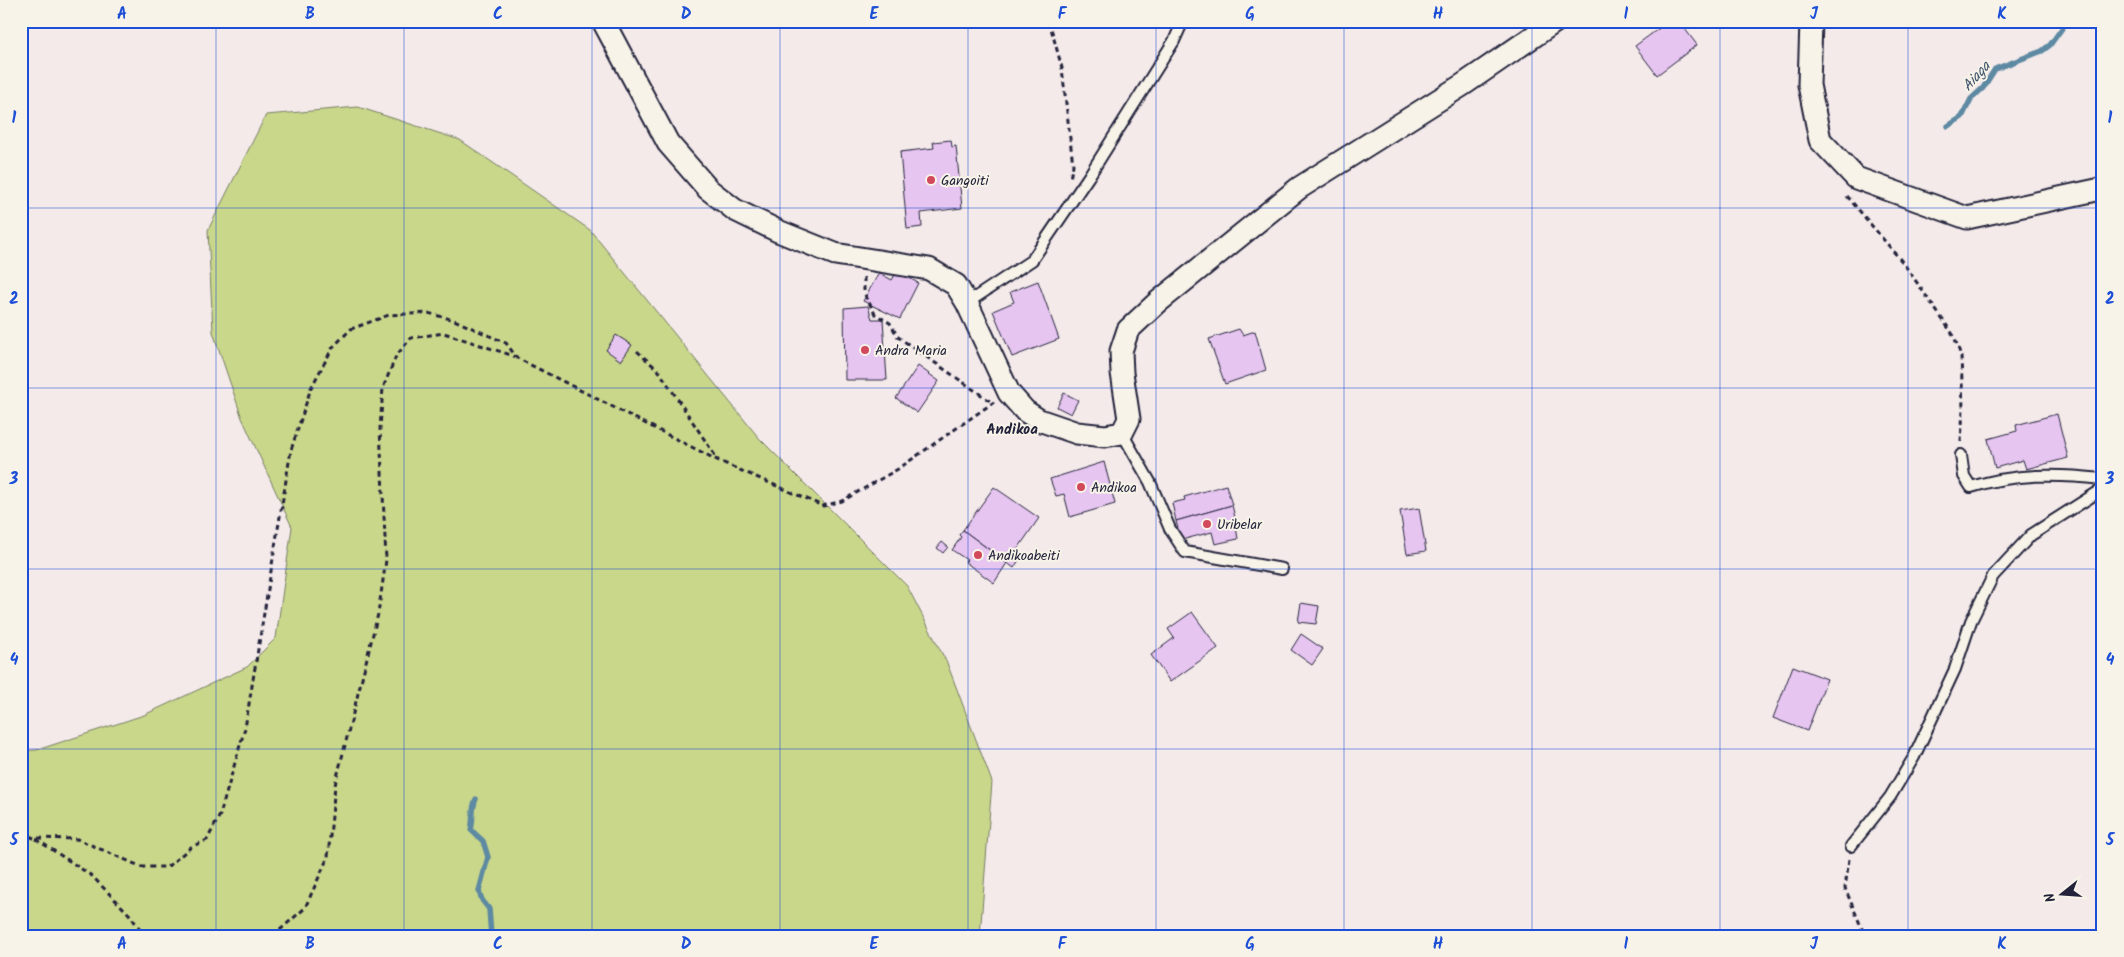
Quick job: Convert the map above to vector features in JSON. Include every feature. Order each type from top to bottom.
[{"type":"street","points":[[602,21],[668,143],[708,189],[735,210],[778,231],[835,254],[929,269],[956,285],[967,303],[1001,398],[1040,420],[1077,433],[1106,436],[1122,433],[1129,419],[1122,373],[1121,351],[1128,330],[1158,302],[1299,188],[1464,84],[1556,21]]},
{"type":"street","points":[[1811,21],[1809,85],[1820,140],[1856,178],[1968,218],[2101,188],[2103,190]]},
{"type":"lane","points":[[967,303],[1032,260],[1099,160],[1174,40],[1183,21]]},
{"type":"lane","points":[[1122,433],[1150,482],[1170,529],[1185,552],[1282,569]]},
{"type":"lane","points":[[1961,455],[1964,476],[1971,487],[2020,476],[2061,475],[2103,479]]},
{"type":"lane","points":[[1852,846],[1890,797],[1914,757],[1955,669],[1971,621],[1993,576],[2031,535],[2103,489]]},
{"type":"path","points":[[1049,21],[1062,68],[1073,165],[1068,183]]},
{"type":"path","points":[[1844,189],[1848,197],[1904,264],[1954,336],[1961,356],[1963,409],[1961,455]]},
{"type":"path","points":[[273,936],[305,908],[328,857],[335,785],[378,614],[386,560],[380,428],[383,388],[396,356],[411,338],[444,333],[517,358],[718,461],[824,506],[842,501],[898,469],[1001,398],[898,337],[890,323],[875,314],[864,293],[863,258]]},
{"type":"path","points":[[21,834],[34,838],[77,839],[142,867],[167,867],[191,847],[207,840],[220,815],[245,728],[290,450],[311,388],[333,347],[351,329],[389,315],[428,312],[454,320],[506,343],[517,358]]},
{"type":"path","points":[[637,351],[659,371],[718,461]]},
{"type":"path","points":[[34,838],[92,876],[129,914],[145,936]]},
{"type":"path","points":[[1852,846],[1845,888],[1866,936]]},
{"type":"green space","points":[[358,107],[460,140],[590,230],[759,438],[907,586],[947,663],[992,782],[980,936],[21,936],[21,751],[37,750],[144,715],[247,667],[276,638],[292,527],[242,418],[213,332],[208,230],[266,115]]},
{"type":"building","points":[[1669,21],[1679,21],[1697,45],[1657,75],[1635,46]]},
{"type":"building","name":"Gangoiti","points":[[951,140],[952,147],[956,146],[962,208],[921,213],[922,227],[907,229],[900,152],[934,148],[933,142]]},
{"type":"building","points":[[897,271],[918,283],[900,319],[863,301],[879,273],[892,280]]},
{"type":"building","points":[[1038,281],[1059,339],[1012,357],[993,311],[1014,302],[1010,292]]},
{"type":"building","name":"Andra Maria","points":[[868,306],[872,319],[883,319],[887,380],[845,380],[844,308]]},
{"type":"building","points":[[1239,329],[1243,335],[1255,331],[1266,370],[1225,384],[1209,339]]},
{"type":"building","points":[[616,335],[632,345],[621,361],[606,350]]},
{"type":"building","points":[[918,366],[939,381],[917,413],[896,398]]},
{"type":"building","points":[[1064,393],[1078,400],[1071,414],[1057,407]]},
{"type":"building","points":[[2057,414],[2068,458],[2026,469],[2023,460],[1995,468],[1988,439],[2017,431],[2016,425]]},
{"type":"building","name":"Andikoa","points":[[1104,462],[1115,504],[1070,517],[1064,494],[1056,496],[1050,479]]},
{"type":"building","name":"Uribelar","points":[[1226,485],[1232,505],[1176,521],[1172,503],[1185,500],[1184,497]]},
{"type":"building","points":[[994,487],[1039,518],[1015,553],[1020,558],[1014,568],[963,530]]},
{"type":"building","name":"Uribelar","points":[[1232,505],[1238,539],[1215,544],[1212,532],[1181,540],[1176,521]]},
{"type":"building","points":[[1419,508],[1426,551],[1407,554],[1400,511]]},
{"type":"building","name":"Andikoabeiti","points":[[963,530],[1007,563],[994,583],[952,550],[961,537],[959,535]]},
{"type":"building","points":[[942,542],[948,547],[943,553],[937,548]]},
{"type":"building","points":[[1301,603],[1319,606],[1316,624],[1298,622]]},
{"type":"building","points":[[1192,612],[1218,648],[1170,682],[1151,655],[1174,638],[1168,629]]},
{"type":"building","points":[[1301,634],[1323,649],[1312,665],[1291,650]]},
{"type":"building","points":[[1793,666],[1827,679],[1807,731],[1773,718]]},
{"type":"waterway","name":"Aiaga","points":[[1948,126],[1962,117],[1971,99],[1983,88],[1995,69],[2042,51],[2050,45],[2065,24],[2078,21]]},
{"type":"waterway","points":[[476,799],[471,830],[483,841],[488,857],[479,891],[482,900],[489,909],[491,936]]},
{"type":"place","name":"Gangoiti","points":[[931,180]]},
{"type":"place","name":"Andra Maria","points":[[865,350]]},
{"type":"place","name":"Andikoa","points":[[1081,487]]},
{"type":"place","name":"Uribelar","points":[[1207,524]]},
{"type":"place","name":"Andikoabeiti","points":[[978,555]]},
{"type":"district","name":"Andikoa","points":[[1012,429]]}]
